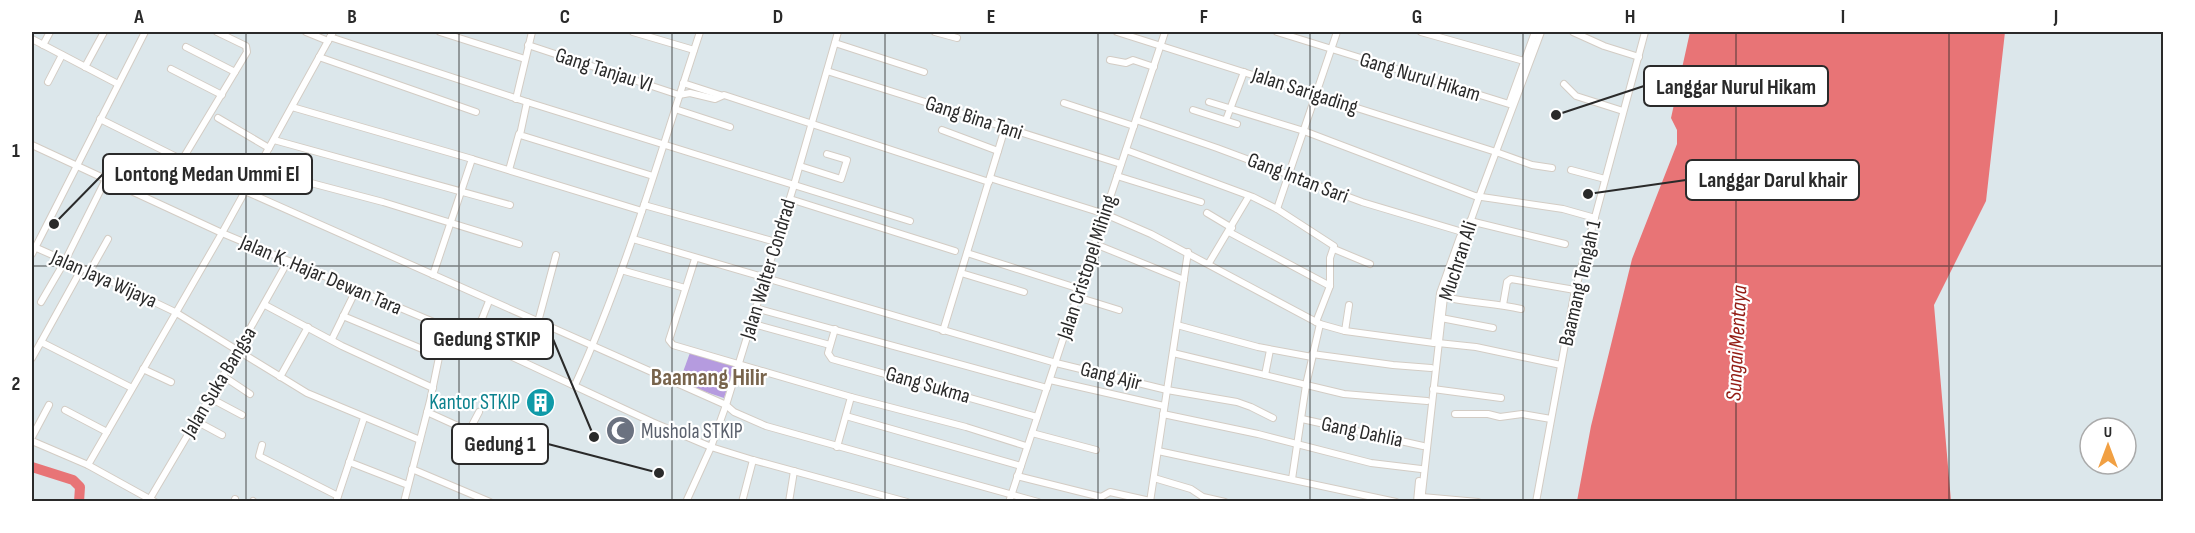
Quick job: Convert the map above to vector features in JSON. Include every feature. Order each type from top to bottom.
[{"type":"street","points":[[43,45],[50,32]]},
{"type":"street","points":[[85,67],[104,32]]},
{"type":"street","points":[[33,249],[116,83],[145,32]]},
{"type":"street","points":[[182,160],[246,52],[247,47],[217,32]]},
{"type":"street","points":[[306,32],[330,37],[516,99],[910,221]]},
{"type":"street","points":[[440,32],[525,59]]},
{"type":"street","points":[[516,99],[532,32]]},
{"type":"street","points":[[633,32],[694,50]]},
{"type":"street","points":[[574,385],[592,346],[633,239],[700,32]]},
{"type":"street","name":"Jalan Walter Condrad","points":[[686,501],[711,447],[740,363],[750,323],[813,123],[836,32]]},
{"type":"street","points":[[935,32],[957,38]]},
{"type":"street","name":"Jalan Sarigading","points":[[1117,32],[1532,165],[1552,168]]},
{"type":"street","name":"Jalan Cristopel Mihing","points":[[1009,501],[1166,32]]},
{"type":"street","name":"Gang Nurul Hikam","points":[[1277,32],[1509,104]]},
{"type":"street","points":[[1277,209],[1337,32]]},
{"type":"street","points":[[1421,32],[1524,61]]},
{"type":"street","name":"Muchran Ali","points":[[1494,152],[1535,32]]},
{"type":"street","name":"Muchran Ali","points":[[1420,500],[1440,293],[1541,32]]},
{"type":"street","points":[[1574,32],[1604,46],[1639,57]]},
{"type":"street","name":"Baamang Tengah 1","points":[[1536,501],[1575,290],[1645,32]]},
{"type":"street","points":[[88,465],[222,233],[330,37]]},
{"type":"street","points":[[32,39],[116,83]]},
{"type":"street","points":[[835,43],[924,72]]},
{"type":"street","name":"Gang Tanjau VI","points":[[528,45],[679,95],[690,93],[715,99],[720,95]]},
{"type":"street","points":[[186,46],[235,72]]},
{"type":"street","points":[[48,82],[62,55]]},
{"type":"street","points":[[319,57],[476,112]]},
{"type":"street","points":[[1110,60],[1126,63],[1132,60],[1154,67]]},
{"type":"street","points":[[171,69],[222,95]]},
{"type":"street","name":"Gang Bina Tani","points":[[827,70],[1121,164]]},
{"type":"street","points":[[1226,120],[1244,72]]},
{"type":"street","points":[[683,83],[989,180],[1105,214],[1188,252],[1318,323],[1345,331],[1483,348],[1561,365]]},
{"type":"street","points":[[1564,84],[1576,96],[1623,111]]},
{"type":"street","points":[[509,170],[527,102]]},
{"type":"street","points":[[1209,102],[1304,131],[1477,196],[1563,209],[1595,218]]},
{"type":"street","name":"Gang Intan Sari","points":[[1064,103],[1135,123],[1371,205],[1464,232]]},
{"type":"street","points":[[292,106],[643,208],[776,242]]},
{"type":"street","points":[[675,109],[730,127]]},
{"type":"street","points":[[1193,110],[1237,124]]},
{"type":"street","points":[[218,118],[269,148]]},
{"type":"street","points":[[100,119],[245,191],[726,405],[734,412],[766,426],[1038,501]]},
{"type":"street","points":[[943,331],[1005,128]]},
{"type":"street","points":[[942,130],[998,151]]},
{"type":"street","points":[[519,134],[653,176]]},
{"type":"street","points":[[274,140],[510,205]]},
{"type":"street","name":"Jalan K. Hajar Dewan Tara","points":[[32,145],[222,233],[474,339],[652,423],[711,447],[908,501]]},
{"type":"street","points":[[1126,150],[1249,196],[1277,209],[1332,245],[1334,249],[1370,264]]},
{"type":"street","points":[[800,166],[841,178],[847,160],[827,154]]},
{"type":"street","points":[[434,275],[472,159]]},
{"type":"street","points":[[258,169],[519,244]]},
{"type":"street","points":[[1571,170],[1605,179]]},
{"type":"street","points":[[1117,176],[1201,202]]},
{"type":"street","points":[[42,302],[106,179]]},
{"type":"street","points":[[1209,263],[1249,196]]},
{"type":"street","name":"Muchran Ali","points":[[1420,500],[1431,368],[1444,297],[1477,196]]},
{"type":"street","points":[[790,200],[955,251]]},
{"type":"street","points":[[1207,213],[1230,230],[1330,286]]},
{"type":"street","points":[[1470,221],[1565,244]]},
{"type":"street","points":[[90,272],[108,239]]},
{"type":"street","name":"Gang Ajir","points":[[633,239],[1056,363],[1167,390],[1237,402],[1251,406],[1273,418]]},
{"type":"street","points":[[1095,244],[1184,280]]},
{"type":"street","name":"Jalan Jaya Wijaya","points":[[33,249],[82,268],[175,312],[307,393],[420,440]]},
{"type":"street","points":[[1292,480],[1306,385],[1318,323],[1330,286],[1330,258],[1334,249]]},
{"type":"street","points":[[1017,476],[1101,497],[1110,492],[1150,501],[1188,252]]},
{"type":"street","points":[[967,254],[1080,289]]},
{"type":"street","points":[[538,322],[556,255]]},
{"type":"street","points":[[695,259],[669,337],[670,343],[1026,446]]},
{"type":"street","name":"Jalan Suka Bangsa","points":[[151,500],[265,305],[288,261]]},
{"type":"street","points":[[32,358],[82,268]]},
{"type":"street","points":[[621,270],[685,288]]},
{"type":"street","points":[[961,273],[1024,291]]},
{"type":"street","points":[[1503,305],[1507,282],[1511,279],[1575,290]]},
{"type":"street","points":[[332,339],[356,290]]},
{"type":"street","points":[[1077,297],[1119,310]]},
{"type":"street","points":[[1444,297],[1464,302],[1521,309]]},
{"type":"street","points":[[474,339],[489,301]]},
{"type":"street","points":[[265,305],[433,388]]},
{"type":"street","points":[[1345,331],[1349,305]]},
{"type":"street","points":[[755,308],[1047,388]]},
{"type":"street","points":[[343,316],[439,356]]},
{"type":"street","points":[[1441,318],[1493,328]]},
{"type":"street","points":[[750,323],[830,345],[835,329]]},
{"type":"street","points":[[1177,325],[1270,350],[1431,368]]},
{"type":"street","points":[[280,377],[308,327]]},
{"type":"street","points":[[404,501],[433,388],[445,328]]},
{"type":"street","points":[[41,342],[132,388]]},
{"type":"street","name":"Gang Sukma","points":[[830,345],[828,353],[832,359],[1037,417]]},
{"type":"street","points":[[1265,375],[1270,350]]},
{"type":"street","points":[[1173,353],[1352,395],[1428,401]]},
{"type":"street","points":[[143,369],[171,382]]},
{"type":"street","points":[[223,376],[250,394]]},
{"type":"street","points":[[1050,380],[1164,406]]},
{"type":"street","points":[[1432,389],[1501,398]]},
{"type":"street","points":[[837,447],[851,396]]},
{"type":"street","points":[[210,398],[242,416]]},
{"type":"street","points":[[32,437],[49,405]]},
{"type":"street","points":[[65,410],[107,432]]},
{"type":"street","points":[[427,412],[504,447]]},
{"type":"street","points":[[469,431],[479,412]]},
{"type":"street","points":[[1163,414],[1371,463],[1421,469]]},
{"type":"street","points":[[1455,414],[1504,417],[1522,414],[1551,419]]},
{"type":"street","points":[[846,416],[1021,466]]},
{"type":"street","points":[[262,445],[259,456],[337,499],[364,418]]},
{"type":"street","name":"Gang Dahlia","points":[[1302,419],[1423,446]]},
{"type":"street","points":[[196,421],[222,435]]},
{"type":"street","points":[[1032,434],[1096,450]]},
{"type":"street","points":[[32,441],[88,465],[151,500]]},
{"type":"street","points":[[1158,451],[1396,501]]},
{"type":"street","points":[[742,501],[753,460]]},
{"type":"street","points":[[349,462],[408,485]]},
{"type":"street","points":[[412,469],[490,501]]},
{"type":"street","points":[[789,501],[794,471]]},
{"type":"street","points":[[1154,478],[1191,489],[1203,497],[1225,501]]},
{"type":"street","points":[[877,501],[878,493]]},
{"type":"street","points":[[1420,500],[1478,501]]},
{"type":"shaded area","points":[[691,350],[735,366],[724,398],[679,383]]},
{"type":"water","name":"Sungai Mentaya","points":[[1690,32],[2005,32],[1986,201],[1934,305],[1951,501],[1577,501],[1591,426],[1632,259],[1677,144],[1677,130],[1671,118]]},
{"type":"waterway","points":[[32,467],[73,480],[80,487],[79,502]]},
{"type":"place","name":"Langgar Nurul Hikam","points":[[1556,115]]},
{"type":"place","name":"Langgar Darul khair","points":[[1588,194]]},
{"type":"place","name":"Lontong Medan Ummi El","points":[[54,224]]},
{"type":"place","name":"Kantor STKIP","points":[[541,402]]},
{"type":"place","name":"Mushola STKIP","points":[[620,431]]},
{"type":"place","name":"Gedung STKIP","points":[[594,437]]},
{"type":"place","name":"Gedung 1","points":[[659,473]]},
{"type":"district","name":"Baamang Hilir","points":[[709,377]]}]
